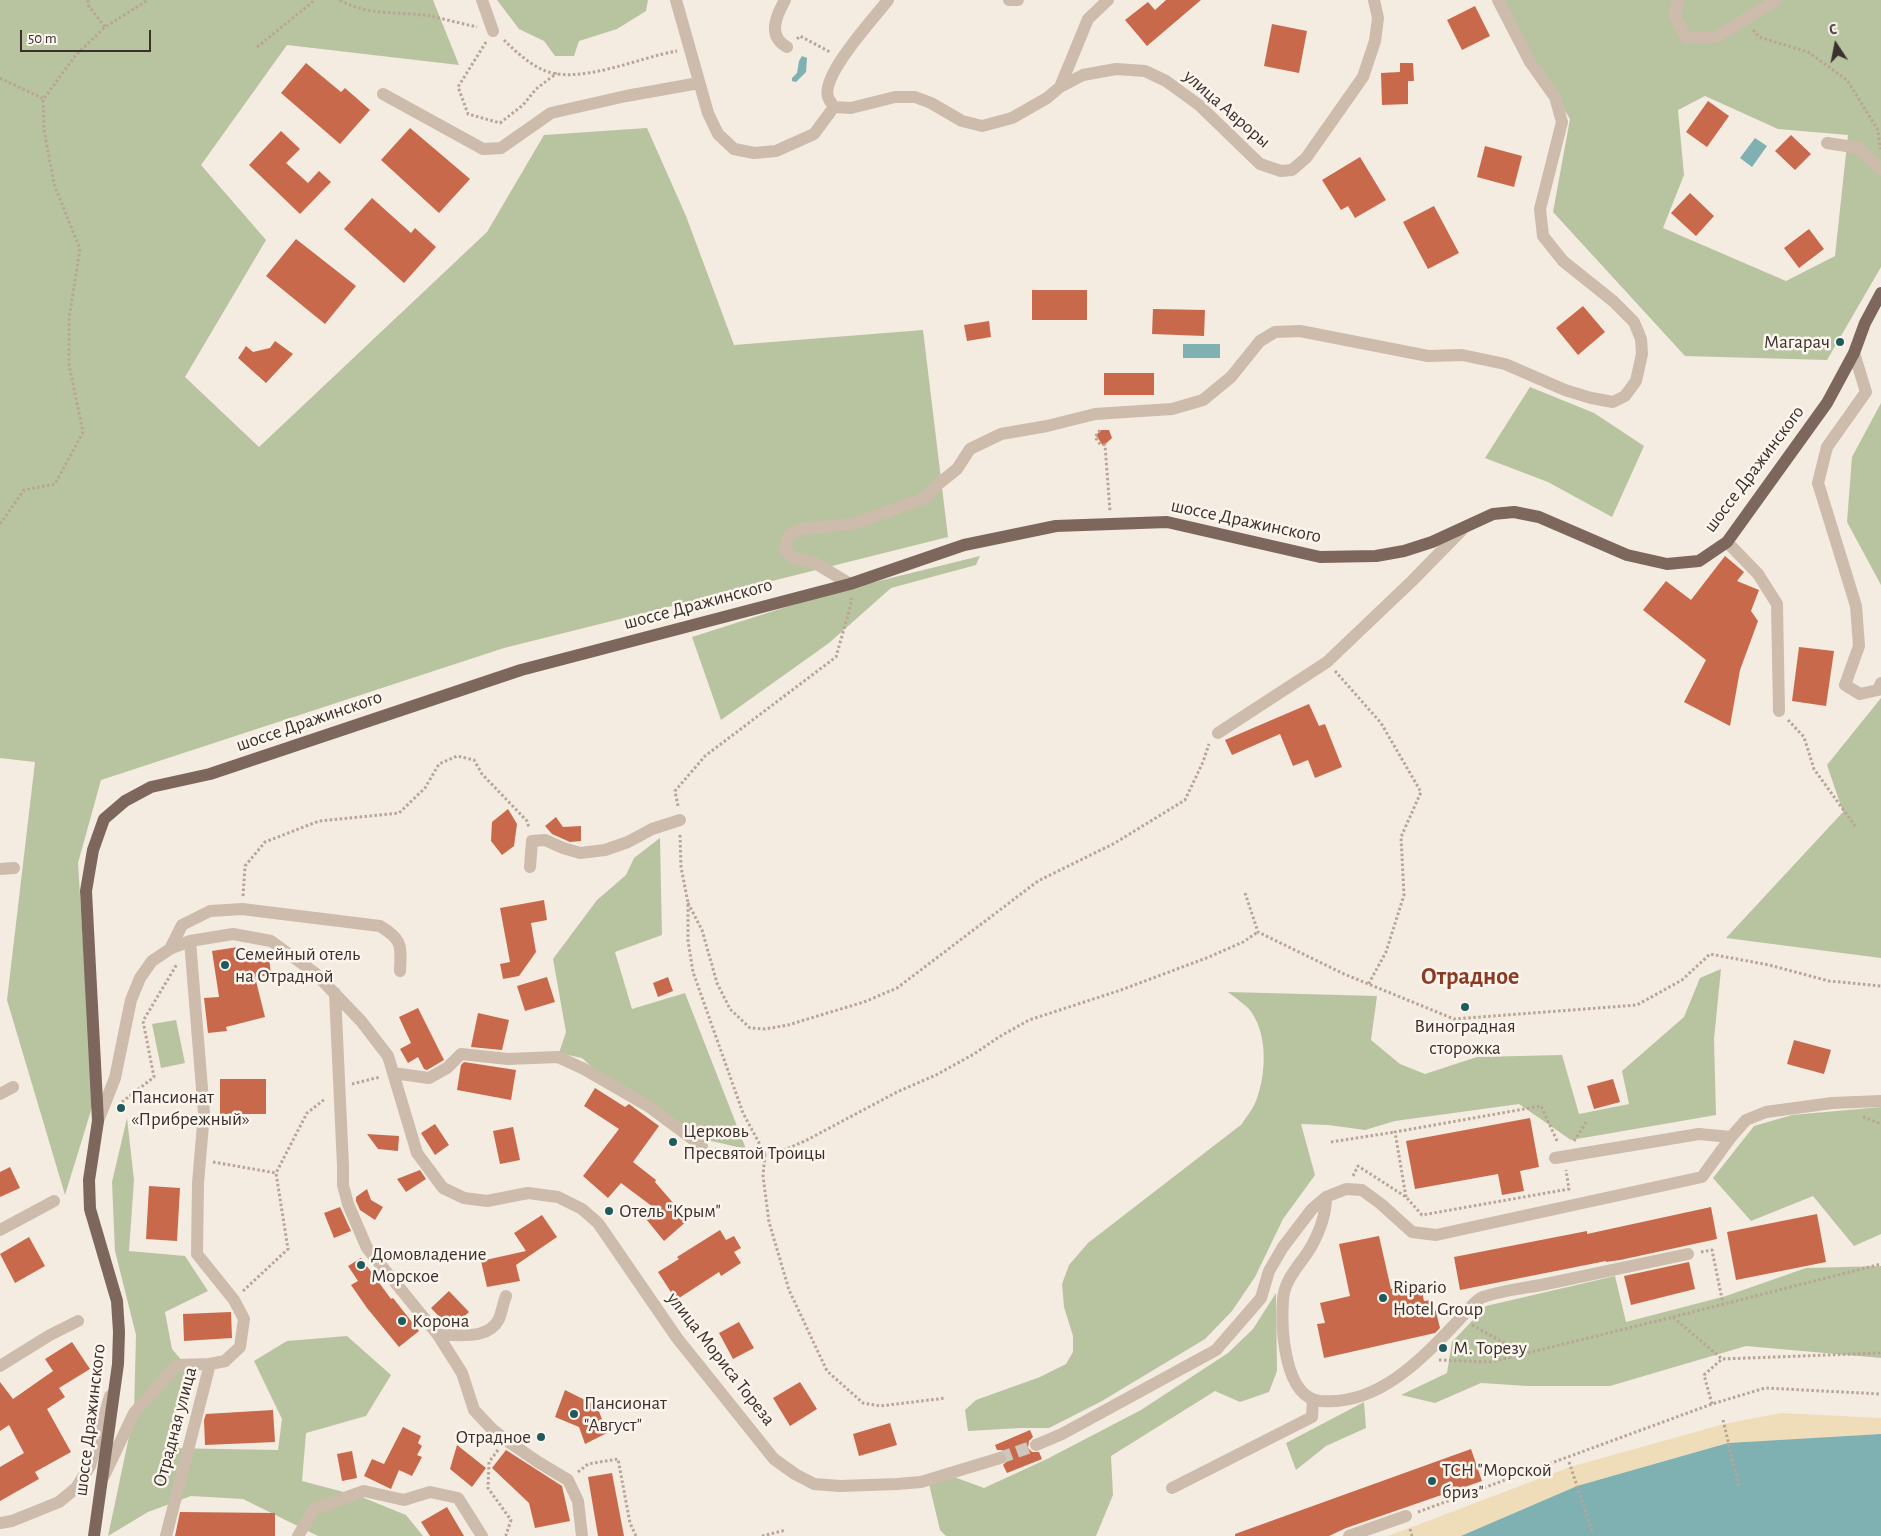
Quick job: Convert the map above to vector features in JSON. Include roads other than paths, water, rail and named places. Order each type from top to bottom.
[{"type":"main road","name":"шоссе Дражинского","points":[[94,1536],[118,1364],[119,1332],[117,1301],[90,1209],[89,1180],[98,1121],[86,891],[93,850],[104,819],[125,801],[151,787],[210,774],[521,670],[850,584],[964,545],[1056,526],[1167,522],[1320,557],[1376,556],[1404,551],[1432,542],[1462,530],[1493,514],[1514,512],[1539,517],[1627,555],[1667,564],[1700,561],[1727,542],[1827,403],[1854,353],[1865,323],[1881,293]]},
{"type":"street","points":[[482,0],[493,31]]},
{"type":"street","points":[[676,0],[708,113],[718,134],[734,149],[754,154],[776,151],[814,134],[834,107],[828,97],[828,84],[832,74],[852,45],[888,0]]},
{"type":"street","points":[[785,0],[774,21],[776,37],[780,44],[787,47]]},
{"type":"street","points":[[1009,0],[1018,0]]},
{"type":"street","points":[[1060,87],[1088,19],[1108,0]]},
{"type":"street","name":"улица Авроры","points":[[834,107],[851,108],[895,97],[915,97],[931,103],[962,121],[982,126],[1012,118],[1047,98],[1060,87],[1083,75],[1116,69],[1146,71],[1166,81],[1199,105],[1260,164],[1281,171],[1292,170],[1306,158],[1363,77],[1375,41],[1378,18],[1374,0]]},
{"type":"street","points":[[850,584],[814,563],[793,558],[785,550],[788,535],[801,529],[853,524],[925,498],[937,485],[957,469],[970,449],[1001,434],[1047,426],[1095,414],[1172,409],[1203,400],[1231,377],[1260,341],[1275,332],[1300,331],[1428,356],[1462,355],[1504,364],[1565,390],[1592,398],[1613,402],[1626,396],[1636,381],[1642,354],[1641,338],[1634,322],[1613,301],[1563,261],[1543,236],[1540,209],[1562,122],[1555,97],[1530,62],[1498,0]]},
{"type":"street","points":[[1678,0],[1674,14],[1686,38],[1717,37],[1776,0]]},
{"type":"street","points":[[383,94],[483,150],[501,148],[551,113],[626,96],[699,83]]},
{"type":"street","points":[[1827,143],[1859,148],[1881,169]]},
{"type":"street","points":[[1854,353],[1866,392],[1827,447],[1818,483],[1856,606],[1859,646],[1845,685],[1860,694],[1878,690],[1881,683]]},
{"type":"street","points":[[1218,734],[1327,662],[1412,581],[1462,530]]},
{"type":"street","points":[[1727,542],[1758,574],[1777,604],[1779,711]]},
{"type":"street","points":[[530,867],[532,841],[545,840],[580,853],[605,850],[628,842],[652,829],[680,820]]},
{"type":"street","points":[[0,869],[14,868]]},
{"type":"street","points":[[170,949],[182,925],[210,911],[242,909],[380,926],[395,935],[401,949],[400,971]]},
{"type":"street","points":[[98,1121],[115,1078],[131,1000],[140,978],[152,961],[170,949],[190,941],[233,934],[271,941],[315,973],[361,1021],[388,1056],[393,1073],[429,1078],[447,1068],[461,1054],[508,1059],[558,1056],[648,1106],[702,1146]]},
{"type":"street","name":"Отрадная улица","points":[[166,1536],[210,1364],[225,1361],[240,1347],[244,1319],[234,1300],[197,1254],[198,1183],[204,1113],[190,941]]},
{"type":"street","points":[[334,993],[343,1185],[348,1204],[368,1248],[438,1335],[462,1373],[474,1410],[492,1429],[506,1440],[568,1480],[578,1501],[582,1536]]},
{"type":"street","name":"улица Мориса Тореза","points":[[393,1073],[417,1153],[443,1188],[464,1198],[487,1201],[528,1194],[558,1197],[582,1209],[598,1224],[677,1338],[774,1459],[795,1474],[814,1484],[840,1486],[921,1482],[1000,1458]]},
{"type":"street","points":[[0,1094],[13,1087]]},
{"type":"street","points":[[1036,1445],[1062,1434],[1216,1350],[1261,1298],[1269,1271],[1283,1247],[1312,1209],[1326,1197],[1346,1189],[1362,1190],[1381,1204],[1412,1232],[1436,1235],[1702,1177],[1746,1120],[1766,1112],[1832,1103],[1881,1101]]},
{"type":"street","points":[[1559,1157],[1699,1134],[1731,1137]]},
{"type":"street","points":[[1326,1197],[1326,1213],[1321,1228],[1311,1248],[1289,1278],[1283,1299],[1284,1331],[1289,1370],[1299,1391],[1313,1400],[1333,1402],[1352,1400],[1389,1383],[1421,1360],[1481,1297],[1688,1254]]},
{"type":"street","points":[[0,1230],[54,1200]]},
{"type":"street","points":[[438,1335],[469,1336],[492,1328],[498,1319],[506,1296]]},
{"type":"street","points":[[0,1366],[50,1335],[78,1321]]},
{"type":"street","points":[[0,1523],[12,1521],[59,1502],[76,1488],[90,1466],[118,1364]]},
{"type":"street","points":[[102,1480],[134,1413],[177,1365],[210,1364]]},
{"type":"street","points":[[1172,1488],[1312,1417],[1313,1400]]},
{"type":"street","points":[[298,1536],[314,1509],[364,1491],[404,1500],[430,1492],[458,1498],[482,1536]]},
{"type":"street","points":[[1350,1536],[1406,1516]]},
{"type":"water","points":[[802,56],[807,58],[806,72],[796,82],[792,81],[792,78],[797,73]]},
{"type":"water","points":[[1755,138],[1767,146],[1752,167],[1740,158]]},
{"type":"water","points":[[1183,344],[1220,344],[1220,358],[1183,358]]},
{"type":"water","points":[[1881,1434],[1881,1536],[1461,1536],[1577,1486],[1728,1443]]},
{"type":"tunnel","points":[[1000,1458],[1036,1445]]},
{"type":"place","name":"Магарач","points":[[1840,342]]},
{"type":"place","name":"Семейный отель на Отрадной","points":[[225,965]]},
{"type":"place","name":"Виноградная сторожка","points":[[1465,1007]]},
{"type":"place","name":"Пансионат «Прибрежный»","points":[[121,1108]]},
{"type":"place","name":"Церковь Пресвятой Троицы","points":[[673,1142]]},
{"type":"place","name":"Отель \"Крым\"","points":[[609,1211]]},
{"type":"place","name":"Домовладение Морское","points":[[361,1265]]},
{"type":"place","name":"Ripario Hotel Group","points":[[1383,1298]]},
{"type":"place","name":"Корона","points":[[402,1321]]},
{"type":"place","name":"М. Торезу","points":[[1443,1348]]},
{"type":"place","name":"Пансионат \"Август\"","points":[[574,1414]]},
{"type":"place","name":"Отрадное","points":[[541,1437]]},
{"type":"place","name":"ТСН \"Морской бриз\"","points":[[1432,1481]]},
{"type":"district","name":"Отрадное","points":[[1470,977]]}]
